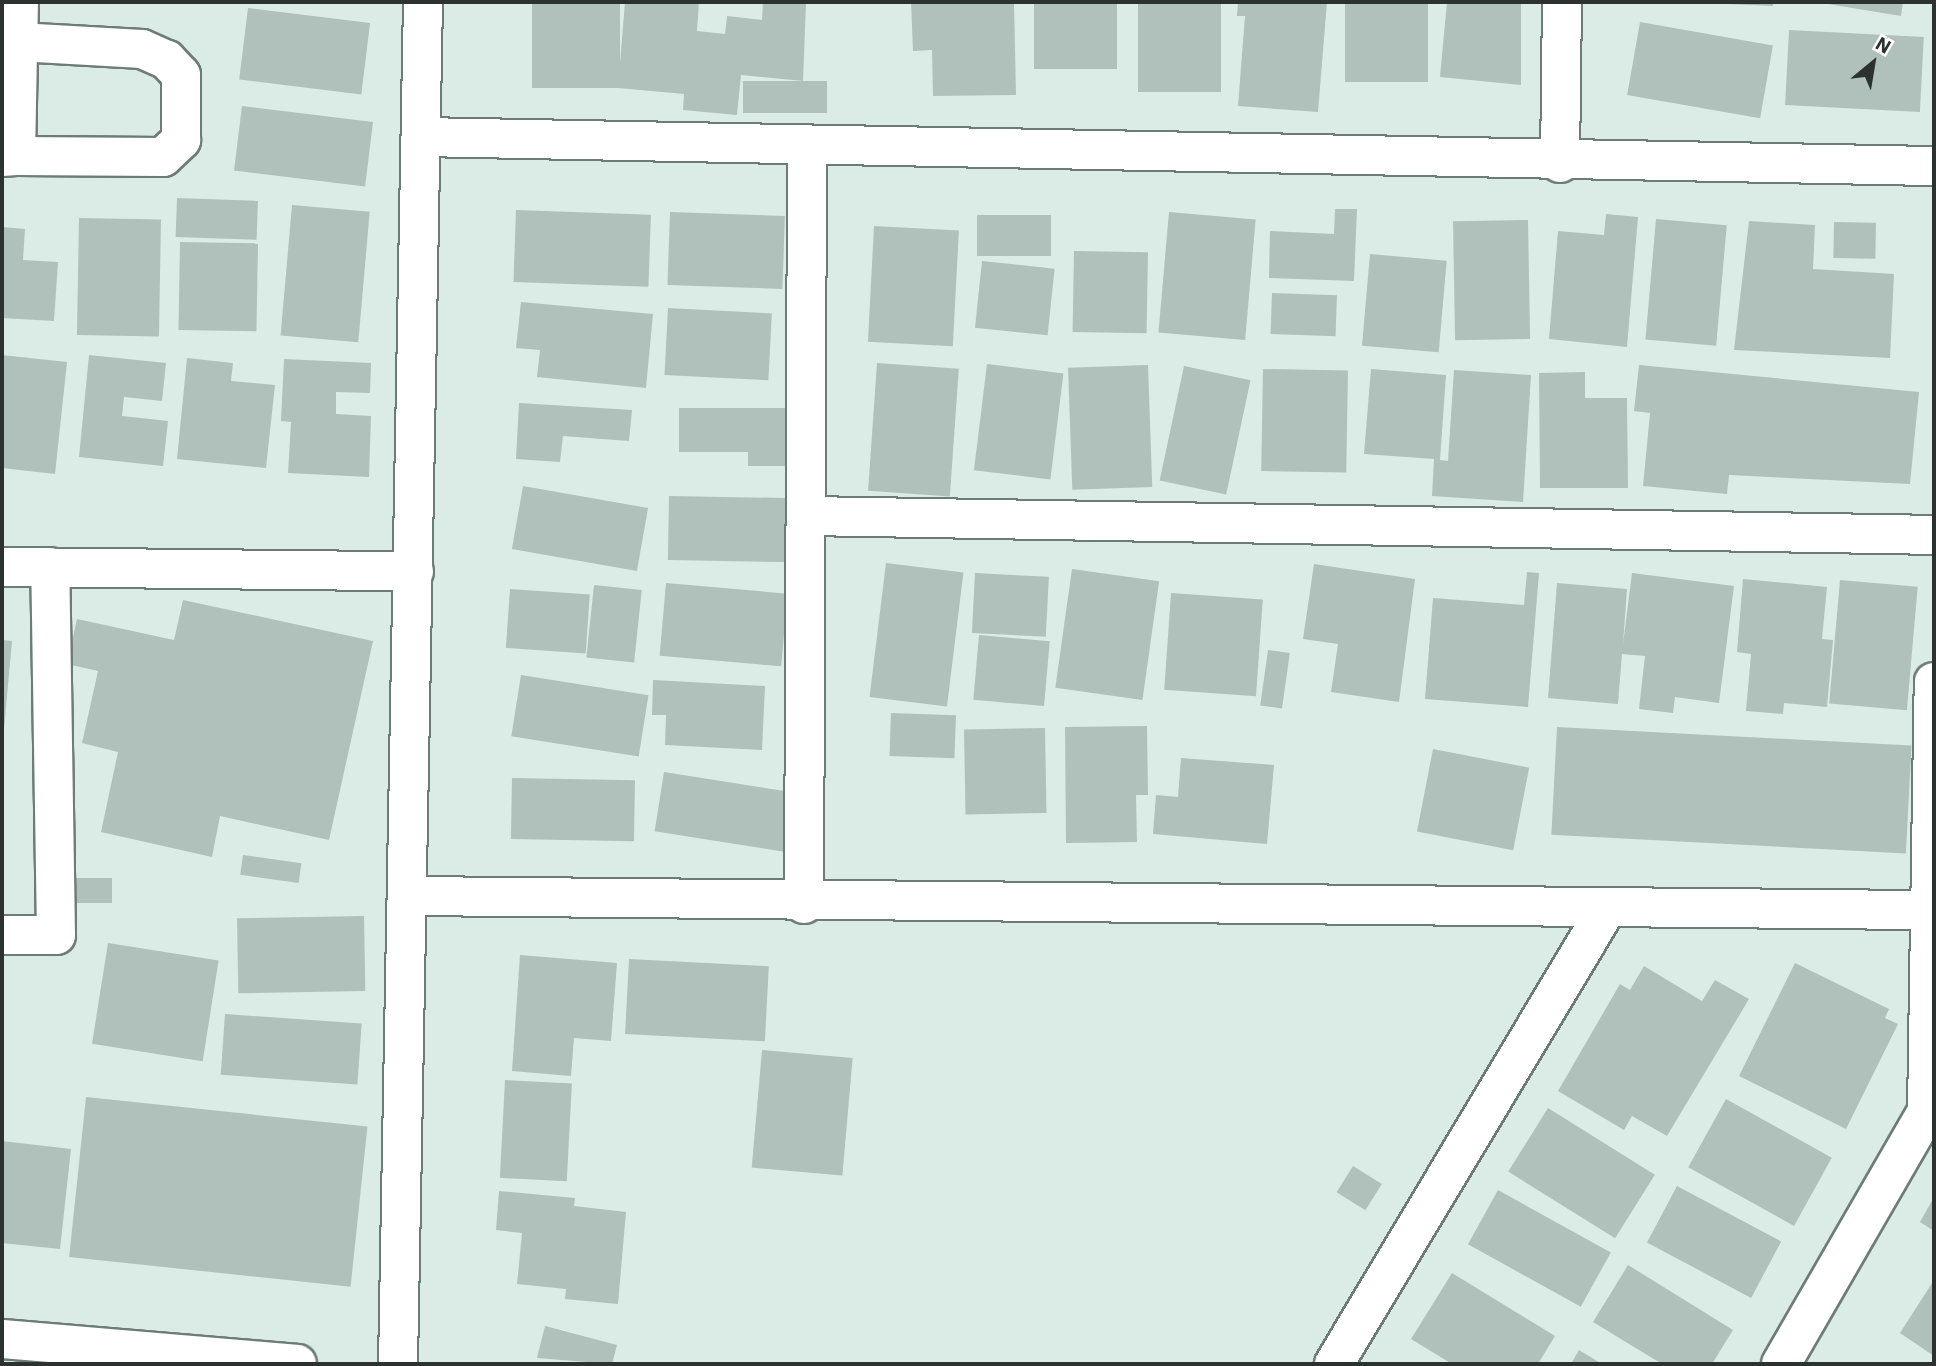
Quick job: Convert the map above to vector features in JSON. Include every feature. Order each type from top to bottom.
[{"type":"street","points":[[18,42],[142,49],[167,60],[181,75],[181,140],[163,157],[9,157],[19,2]]},
{"type":"street","points":[[398,1364],[423,2]]},
{"type":"street","points":[[1560,163],[1562,2]]},
{"type":"street","points":[[421,137],[1560,163],[1934,166]]},
{"type":"street","points":[[804,904],[807,146]]},
{"type":"street","points":[[806,516],[1934,535]]},
{"type":"street","points":[[2,567],[414,571]]},
{"type":"street","points":[[2,935],[55,934],[50,567]]},
{"type":"street","points":[[1781,1364],[1927,1111],[1934,682]]},
{"type":"street","points":[[408,896],[804,904],[1932,910]]},
{"type":"street","points":[[1334,1364],[1607,908]]},
{"type":"street","points":[[2,1339],[298,1364]]},
{"type":"building","points":[[532,2],[620,2],[620,88],[532,88]]},
{"type":"building","points":[[625,2],[699,2],[697,31],[725,34],[727,16],[762,20],[763,2],[806,2],[803,81],[741,75],[737,115],[683,110],[684,94],[618,88]]},
{"type":"building","points":[[911,2],[1014,2],[1016,95],[933,96],[932,50],[913,51]]},
{"type":"building","points":[[1034,2],[1117,2],[1117,69],[1034,69]]},
{"type":"building","points":[[1138,2],[1221,2],[1221,92],[1138,92]]},
{"type":"building","points":[[1238,2],[1327,2],[1318,112],[1238,106],[1245,16],[1237,16]]},
{"type":"building","points":[[1345,2],[1428,2],[1428,82],[1345,82]]},
{"type":"building","points":[[1447,2],[1521,2],[1521,85],[1440,77]]},
{"type":"building","points":[[1773,2],[1773,6],[1727,4]]},
{"type":"building","points":[[1816,2],[1903,2],[1901,16]]},
{"type":"building","points":[[248,8],[370,23],[361,94],[239,79]]},
{"type":"building","points":[[1640,22],[1773,45],[1760,118],[1627,95]]},
{"type":"building","points":[[1789,30],[1924,37],[1920,112],[1785,105]]},
{"type":"building","points":[[743,81],[827,81],[827,113],[743,113]]},
{"type":"building","points":[[242,106],[373,122],[365,187],[234,171]]},
{"type":"building","points":[[177,198],[258,201],[257,240],[176,237]]},
{"type":"building","points":[[292,205],[370,212],[358,342],[281,336]]},
{"type":"building","points":[[1335,209],[1357,209],[1354,281],[1269,278],[1270,231],[1334,234]]},
{"type":"building","points":[[516,210],[651,215],[648,287],[513,282]]},
{"type":"building","points":[[670,212],[785,216],[782,289],[667,285]]},
{"type":"building","points":[[1169,212],[1256,220],[1245,340],[1158,333]]},
{"type":"building","points":[[1606,214],[1638,217],[1627,347],[1549,339],[1558,231],[1604,235]]},
{"type":"building","points":[[977,215],[1051,215],[1051,256],[977,256]]},
{"type":"building","points":[[79,218],[161,219],[159,336],[77,335]]},
{"type":"building","points":[[1656,219],[1727,225],[1716,346],[1645,340]]},
{"type":"building","points":[[1528,220],[1530,339],[1455,340],[1453,221]]},
{"type":"building","points":[[1749,221],[1815,225],[1813,269],[1894,274],[1890,358],[1734,350]]},
{"type":"building","points":[[1834,222],[1876,223],[1875,259],[1833,258]]},
{"type":"building","points":[[874,226],[959,230],[953,346],[868,342]]},
{"type":"building","points":[[2,227],[25,229],[23,260],[58,262],[54,321],[2,318]]},
{"type":"building","points":[[180,242],[258,243],[256,331],[178,330]]},
{"type":"building","points":[[1074,251],[1148,252],[1147,333],[1073,332]]},
{"type":"building","points":[[1370,254],[1447,261],[1439,352],[1362,346]]},
{"type":"building","points":[[982,261],[1055,269],[1048,335],[975,328]]},
{"type":"building","points":[[1272,293],[1337,295],[1336,336],[1271,334]]},
{"type":"building","points":[[521,302],[653,314],[646,388],[537,377],[540,350],[516,348]]},
{"type":"building","points":[[668,308],[772,313],[768,380],[664,375]]},
{"type":"building","points":[[2,355],[67,362],[55,474],[2,468]]},
{"type":"building","points":[[89,355],[166,363],[162,401],[124,397],[122,416],[168,421],[163,466],[79,457]]},
{"type":"building","points":[[187,358],[233,363],[231,381],[275,385],[266,468],[177,459]]},
{"type":"building","points":[[284,359],[371,363],[370,393],[336,392],[336,414],[371,416],[369,477],[288,473],[291,422],[281,421]]},
{"type":"building","points":[[877,363],[959,369],[950,496],[868,491]]},
{"type":"building","points":[[987,364],[1063,373],[1050,480],[974,470]]},
{"type":"building","points":[[1148,365],[1152,487],[1072,490],[1068,368]]},
{"type":"building","points":[[1639,365],[1919,392],[1910,484],[1729,475],[1727,494],[1643,486],[1650,413],[1634,411]]},
{"type":"building","points":[[1184,366],[1251,380],[1226,495],[1160,480]]},
{"type":"building","points":[[1263,369],[1348,370],[1346,472],[1261,471]]},
{"type":"building","points":[[1371,369],[1446,375],[1440,460],[1448,461],[1454,370],[1531,375],[1523,502],[1432,496],[1434,459],[1364,454]]},
{"type":"building","points":[[1585,372],[1585,398],[1627,398],[1628,488],[1540,488],[1539,373]]},
{"type":"building","points":[[519,403],[632,410],[629,441],[563,436],[560,462],[516,459]]},
{"type":"building","points":[[679,408],[787,408],[788,466],[748,466],[748,452],[679,452]]},
{"type":"building","points":[[523,486],[648,508],[637,571],[512,549]]},
{"type":"building","points":[[669,496],[786,498],[785,562],[668,560]]},
{"type":"building","points":[[886,563],[963,573],[947,706],[870,697]]},
{"type":"building","points":[[1314,564],[1415,579],[1399,702],[1331,692],[1338,644],[1303,639]]},
{"type":"building","points":[[1072,569],[1159,581],[1142,700],[1055,688]]},
{"type":"building","points":[[1527,572],[1539,573],[1528,707],[1425,699],[1433,598],[1524,605]]},
{"type":"building","points":[[975,573],[1049,577],[1046,637],[972,633]]},
{"type":"building","points":[[1632,573],[1734,586],[1719,703],[1675,697],[1673,713],[1639,709],[1645,656],[1622,654],[1618,704],[1548,698],[1557,583],[1627,589],[1623,644]]},
{"type":"building","points":[[1743,579],[1827,587],[1822,639],[1833,640],[1827,707],[1784,703],[1783,714],[1746,711],[1751,654],[1737,652]]},
{"type":"building","points":[[1840,580],[1918,587],[1907,710],[1829,704]]},
{"type":"building","points":[[666,583],[788,594],[781,666],[660,656]]},
{"type":"building","points":[[594,585],[642,590],[634,663],[586,658]]},
{"type":"building","points":[[510,589],[590,595],[586,653],[506,648]]},
{"type":"building","points":[[1171,593],[1263,599],[1256,696],[1164,690]]},
{"type":"building","points":[[183,600],[373,641],[329,840],[220,816],[212,857],[101,832],[118,752],[82,743],[98,671],[67,664],[77,619],[174,640]]},
{"type":"building","points":[[979,635],[1050,641],[1044,706],[973,700]]},
{"type":"building","points":[[2,640],[12,641],[4,729],[2,729]]},
{"type":"building","points":[[1268,650],[1290,653],[1282,709],[1260,705]]},
{"type":"building","points":[[521,675],[648,695],[639,756],[511,736]]},
{"type":"building","points":[[653,680],[765,686],[762,750],[665,745],[666,715],[652,715]]},
{"type":"building","points":[[891,713],[956,715],[954,758],[889,756]]},
{"type":"building","points":[[1147,726],[1148,795],[1136,795],[1137,842],[1066,843],[1065,727]]},
{"type":"building","points":[[1557,727],[1912,746],[1906,853],[1551,835]]},
{"type":"building","points":[[1045,728],[1046,813],[965,814],[964,729]]},
{"type":"building","points":[[1433,749],[1529,768],[1513,850],[1417,831]]},
{"type":"building","points":[[1181,758],[1274,765],[1267,844],[1153,834],[1156,795],[1178,797]]},
{"type":"building","points":[[664,772],[800,794],[791,853],[655,831]]},
{"type":"building","points":[[512,778],[635,780],[634,841],[511,839]]},
{"type":"building","points":[[243,855],[301,863],[299,883],[240,875]]},
{"type":"building","points":[[70,878],[112,878],[112,903],[70,903]]},
{"type":"building","points":[[364,916],[365,991],[238,993],[237,918]]},
{"type":"building","points":[[108,943],[219,961],[203,1061],[92,1044]]},
{"type":"building","points":[[520,955],[617,963],[611,1041],[574,1038],[571,1076],[512,1071]]},
{"type":"building","points":[[629,959],[769,966],[765,1041],[625,1034]]},
{"type":"building","points":[[1795,963],[1889,1009],[1885,1018],[1898,1024],[1846,1129],[1739,1076]]},
{"type":"building","points":[[1644,966],[1702,1001],[1715,980],[1749,999],[1667,1136],[1632,1116],[1624,1130],[1558,1091],[1620,984],[1630,990]]},
{"type":"building","points":[[225,1014],[362,1024],[357,1084],[221,1075]]},
{"type":"building","points":[[762,1050],[853,1058],[842,1175],[752,1168]]},
{"type":"building","points":[[505,1080],[572,1084],[567,1181],[500,1178]]},
{"type":"building","points":[[86,1097],[367,1127],[351,1287],[69,1257]]},
{"type":"building","points":[[1726,1099],[1832,1158],[1794,1226],[1688,1167]]},
{"type":"building","points":[[1548,1108],[1655,1175],[1615,1238],[1508,1172]]},
{"type":"building","points":[[2,1141],[71,1149],[60,1249],[2,1243]]},
{"type":"building","points":[[1353,1166],[1382,1184],[1365,1210],[1337,1192]]},
{"type":"building","points":[[1677,1186],[1781,1241],[1751,1298],[1647,1243]]},
{"type":"building","points":[[1498,1190],[1611,1253],[1581,1307],[1468,1244]]},
{"type":"building","points":[[499,1191],[575,1198],[574,1206],[626,1212],[618,1304],[565,1299],[566,1289],[517,1284],[522,1233],[496,1230]]},
{"type":"building","points":[[1934,1197],[1934,1231],[1920,1222]]},
{"type":"building","points":[[1628,1265],[1733,1330],[1712,1364],[1662,1364],[1593,1322]]},
{"type":"building","points":[[1452,1273],[1555,1336],[1538,1364],[1452,1364],[1411,1339]]},
{"type":"building","points":[[1934,1280],[1934,1356],[1900,1333]]},
{"type":"building","points":[[545,1326],[617,1345],[612,1364],[537,1358]]},
{"type":"building","points":[[1579,1350],[1602,1364],[1571,1364]]}]
